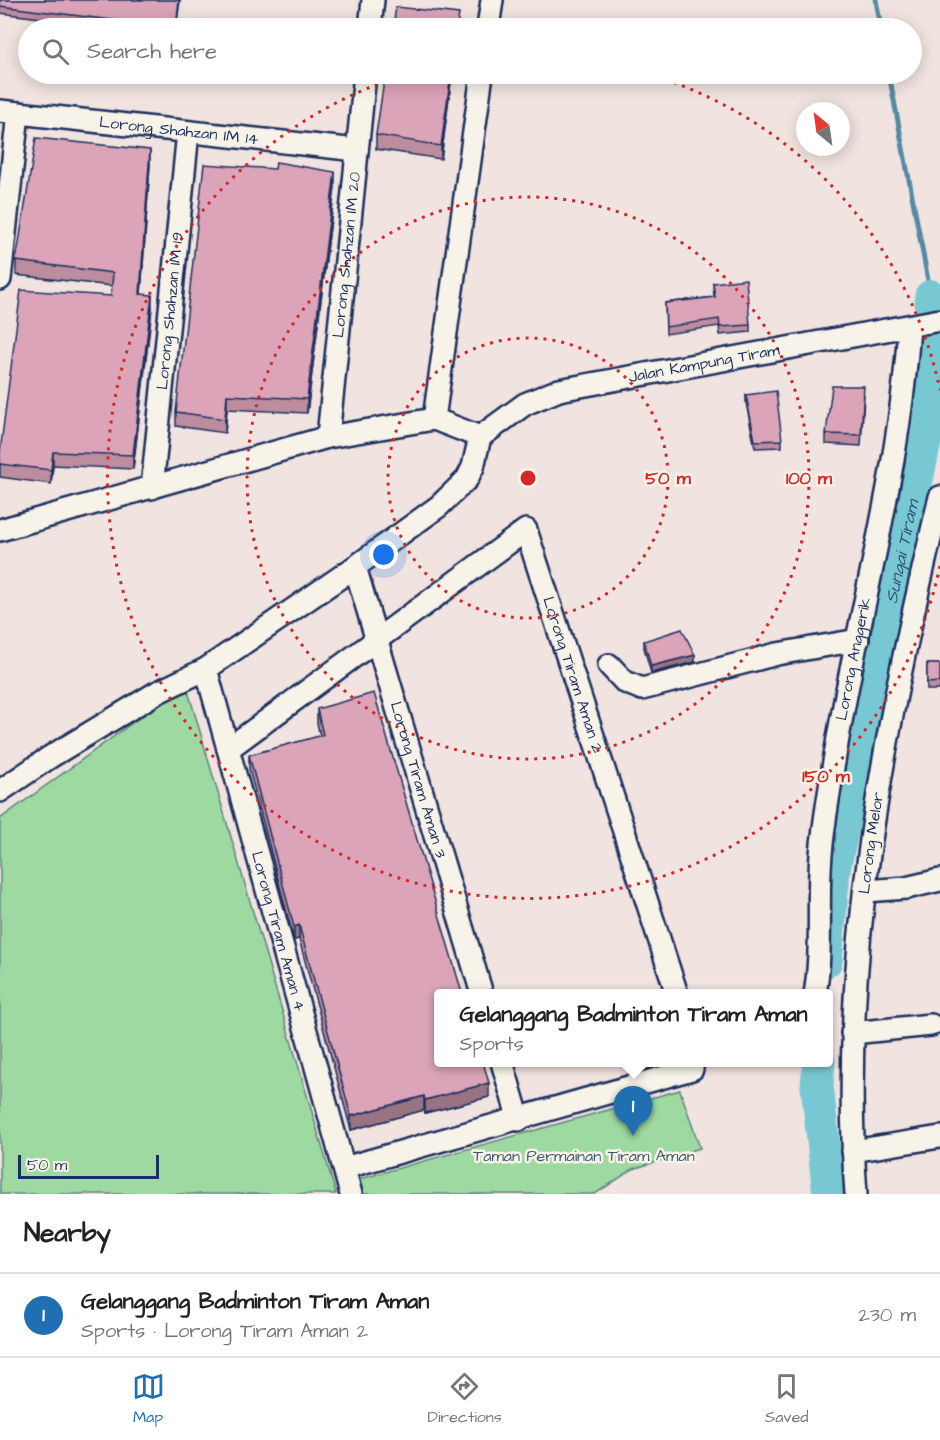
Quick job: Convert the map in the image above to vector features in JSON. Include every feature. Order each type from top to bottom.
[{"type":"street","points":[[371,18],[372,0]]},
{"type":"street","points":[[489,18],[492,0]]},
{"type":"street","name":"Lorong Shahzan IM 20","points":[[328,437],[364,84]]},
{"type":"street","points":[[434,419],[481,84]]},
{"type":"street","points":[[0,279],[9,112]]},
{"type":"street","name":"Lorong Shahzan IM 14","points":[[9,112],[357,150]]},
{"type":"street","name":"Lorong Shahzan IM 19","points":[[152,488],[188,132]]},
{"type":"street","name":"Jalan Kampung Tiram","points":[[480,437],[525,404],[559,390],[923,324]]},
{"type":"street","name":"Lorong Anggerik","points":[[816,989],[819,966],[820,868],[834,766],[894,465],[907,369],[923,324]]},
{"type":"street","points":[[0,530],[328,437],[434,419],[480,437],[473,467],[455,493],[355,567],[206,669],[156,693],[50,757],[0,791]]},
{"type":"street","name":"Lorong Melor","points":[[856,1194],[853,1151],[852,1033],[876,798],[907,635],[940,497]]},
{"type":"street","name":"Lorong Tiram Aman 2","points":[[377,638],[526,530],[676,989]]},
{"type":"street","name":"Lorong Tiram Aman 3","points":[[355,567],[481,989]]},
{"type":"street","points":[[228,749],[377,638]]},
{"type":"street","points":[[609,665],[625,682],[642,689],[766,657],[858,640]]},
{"type":"street","name":"Lorong Tiram Aman 4","points":[[206,669],[351,1194]]},
{"type":"street","points":[[867,891],[906,888],[940,880]]},
{"type":"street","points":[[852,1033],[931,1025]]},
{"type":"street","points":[[503,1067],[519,1120]]},
{"type":"street","points":[[344,1168],[519,1120],[689,1067]]},
{"type":"street","points":[[853,1151],[940,1137]]},
{"type":"green space","points":[[186,684],[336,1194],[0,1194],[0,819]]},
{"type":"green space","name":"Taman Permainan Tiram Aman","points":[[680,1090],[700,1148],[633,1169],[595,1194],[359,1194],[356,1180]]},
{"type":"water","points":[[817,1086],[834,1194],[825,1194]]},
{"type":"building","points":[[0,0],[179,0],[177,18],[96,18],[0,6]]},
{"type":"building","points":[[396,7],[459,14],[458,18],[394,18]]},
{"type":"building","points":[[384,84],[450,84],[441,146],[376,135]]},
{"type":"building","points":[[36,138],[150,150],[140,294],[152,295],[133,455],[53,452],[51,470],[0,464],[21,290],[111,296],[113,273],[16,261]]},
{"type":"building","points":[[276,162],[335,172],[307,399],[227,395],[225,419],[176,412],[204,164],[275,169]]},
{"type":"building","points":[[746,279],[750,325],[720,327],[719,319],[666,327],[665,303],[715,297],[713,283]]},
{"type":"building","points":[[832,386],[864,386],[861,435],[826,434]]},
{"type":"building","points":[[776,391],[782,440],[755,441],[746,395]]},
{"type":"building","points":[[682,629],[695,655],[651,666],[644,641]]},
{"type":"building","points":[[927,664],[940,664],[940,682],[927,683]]},
{"type":"building","points":[[374,693],[461,989],[434,989],[434,1067],[484,1067],[489,1083],[425,1100],[424,1096],[351,1116],[299,925],[294,927],[249,755],[323,735],[317,709]]},
{"type":"waterway","name":"Sungai Tiram","points":[[876,0],[879,18]]},
{"type":"waterway","name":"Sungai Tiram","points":[[891,84],[931,296]]},
{"type":"waterway","name":"Sungai Tiram","points":[[826,961],[834,869],[929,423],[931,296]]},
{"type":"waterway","name":"Sungai Tiram","points":[[819,1067],[817,1086],[829,1194]]},
{"type":"place","name":"Gelanggang Badminton Tiram Aman","points":[[633,1136]]}]
